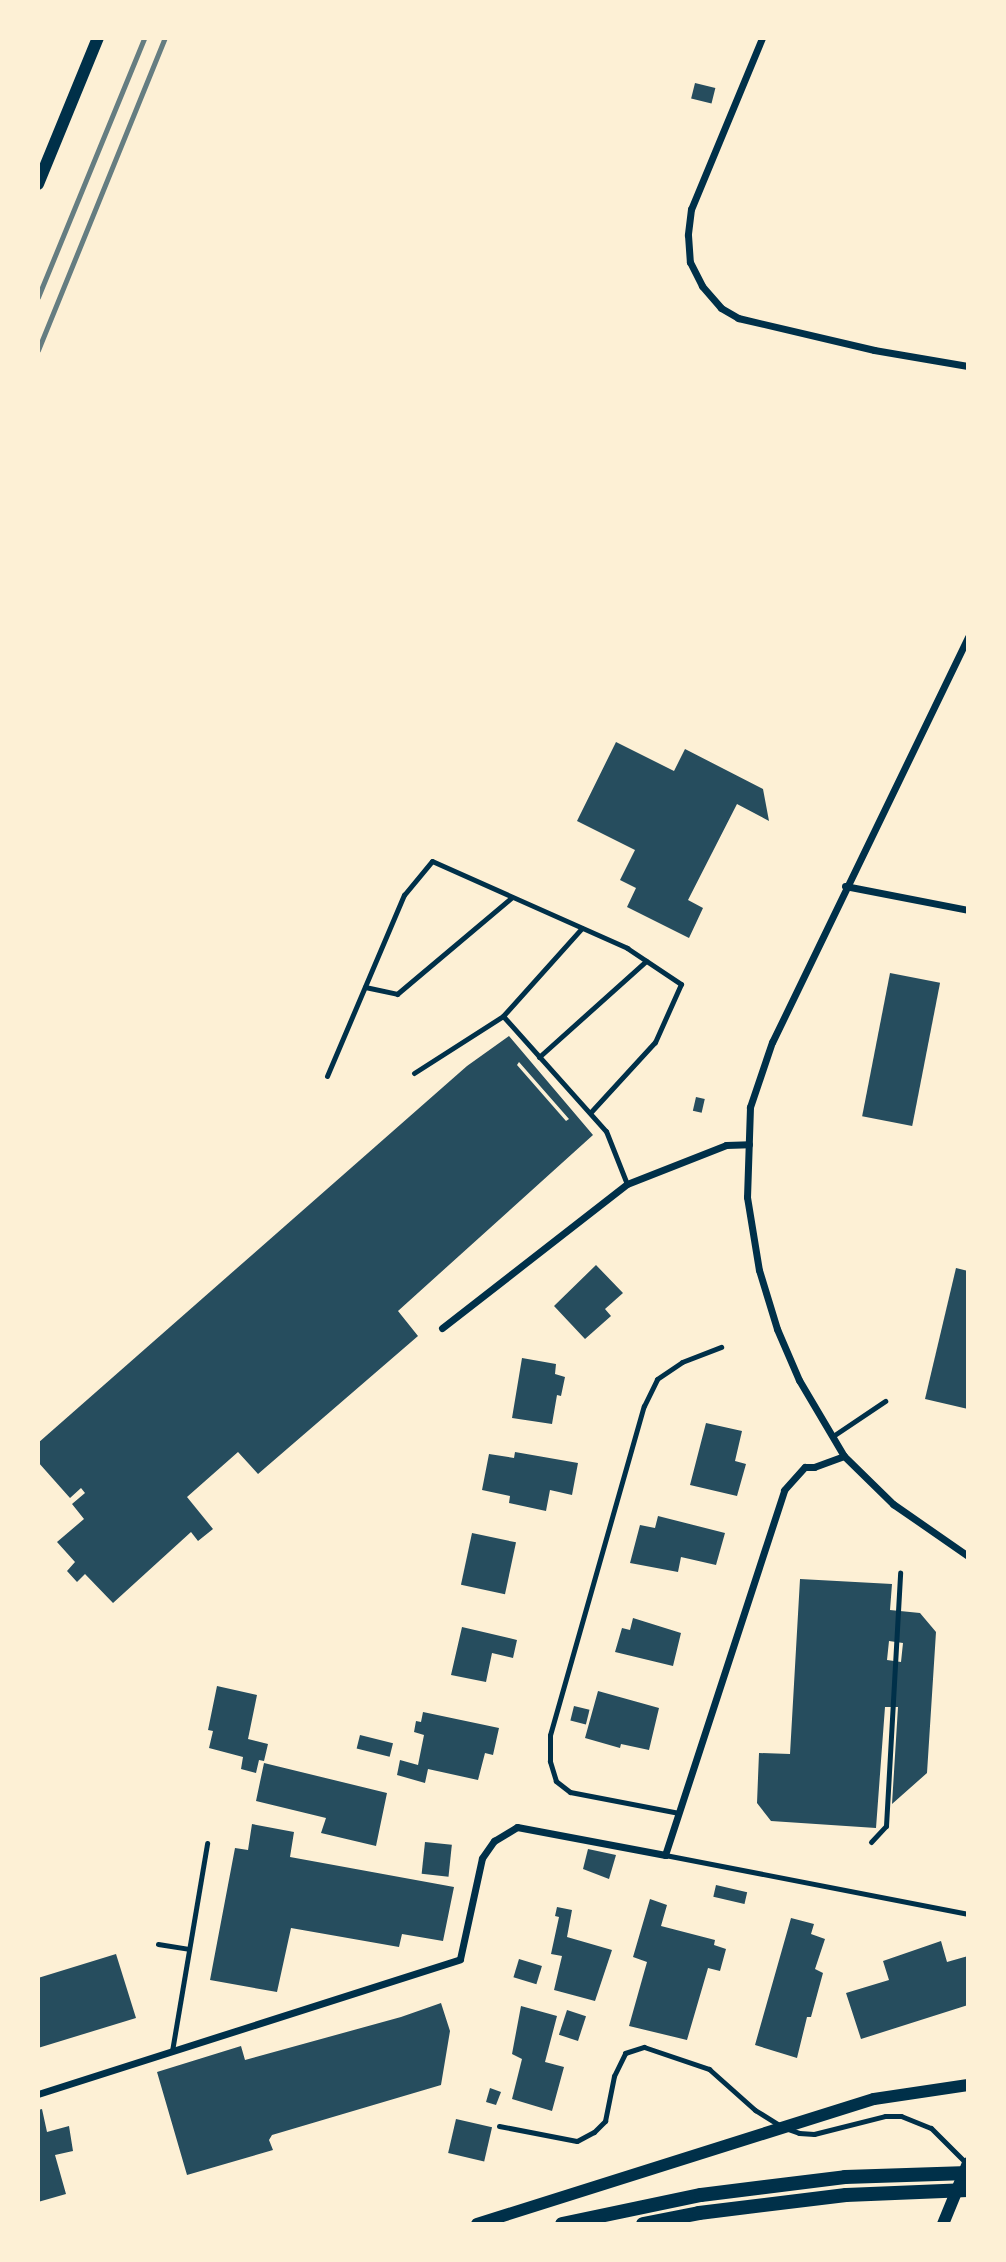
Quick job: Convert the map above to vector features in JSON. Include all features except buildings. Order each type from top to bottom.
[{"type":"main road","points":[[562,2224],[701,2195],[845,2177],[968,2173]]},
{"type":"main road","points":[[643,2224],[699,2213],[846,2195],[968,2190]]},
{"type":"street","points":[[38,184],[98,38]]},
{"type":"street","points":[[762,38],[691,209],[689,247],[695,274],[710,297],[738,318],[874,350],[968,366]]},
{"type":"street","points":[[968,637],[845,886],[772,1042],[750,1107],[747,1197],[759,1270],[776,1329],[799,1380],[844,1456],[893,1504],[968,1556]]},
{"type":"street","points":[[845,886],[968,910]]},
{"type":"street","points":[[442,1328],[627,1184],[726,1145],[749,1144]]},
{"type":"street","points":[[38,2094],[460,1959],[482,1858],[494,1841],[517,1827],[665,1855],[784,1490],[805,1467],[814,1468],[844,1456]]},
{"type":"street","points":[[477,2224],[874,2099],[968,2085]]},
{"type":"street","points":[[943,2224],[967,2164]]},
{"type":"lane","points":[[327,1076],[404,895],[432,861],[627,948],[681,984],[655,1042],[590,1113]]},
{"type":"lane","points":[[365,987],[397,994],[512,897]]},
{"type":"lane","points":[[414,1073],[503,1016],[582,928]]},
{"type":"lane","points":[[540,1057],[646,961]]},
{"type":"lane","points":[[503,1016],[606,1131],[627,1184]]},
{"type":"lane","points":[[679,1813],[570,1792],[556,1781],[550,1761],[550,1735],[644,1406],[657,1379],[682,1362],[721,1347]]},
{"type":"lane","points":[[833,1436],[884,1401]]},
{"type":"lane","points":[[871,1842],[886,1826],[900,1572]]},
{"type":"lane","points":[[172,2051],[207,1843]]},
{"type":"lane","points":[[665,1855],[968,1914]]},
{"type":"lane","points":[[158,1944],[189,1949]]},
{"type":"lane","points":[[499,2126],[577,2141],[594,2132],[605,2121],[614,2076],[625,2053],[644,2047],[709,2069],[755,2109],[782,2127],[799,2133],[814,2134],[885,2116],[901,2116],[931,2128],[967,2164]]},
{"type":"railway","points":[[38,297],[144,38]]},
{"type":"railway","points":[[38,350],[165,38]]}]
